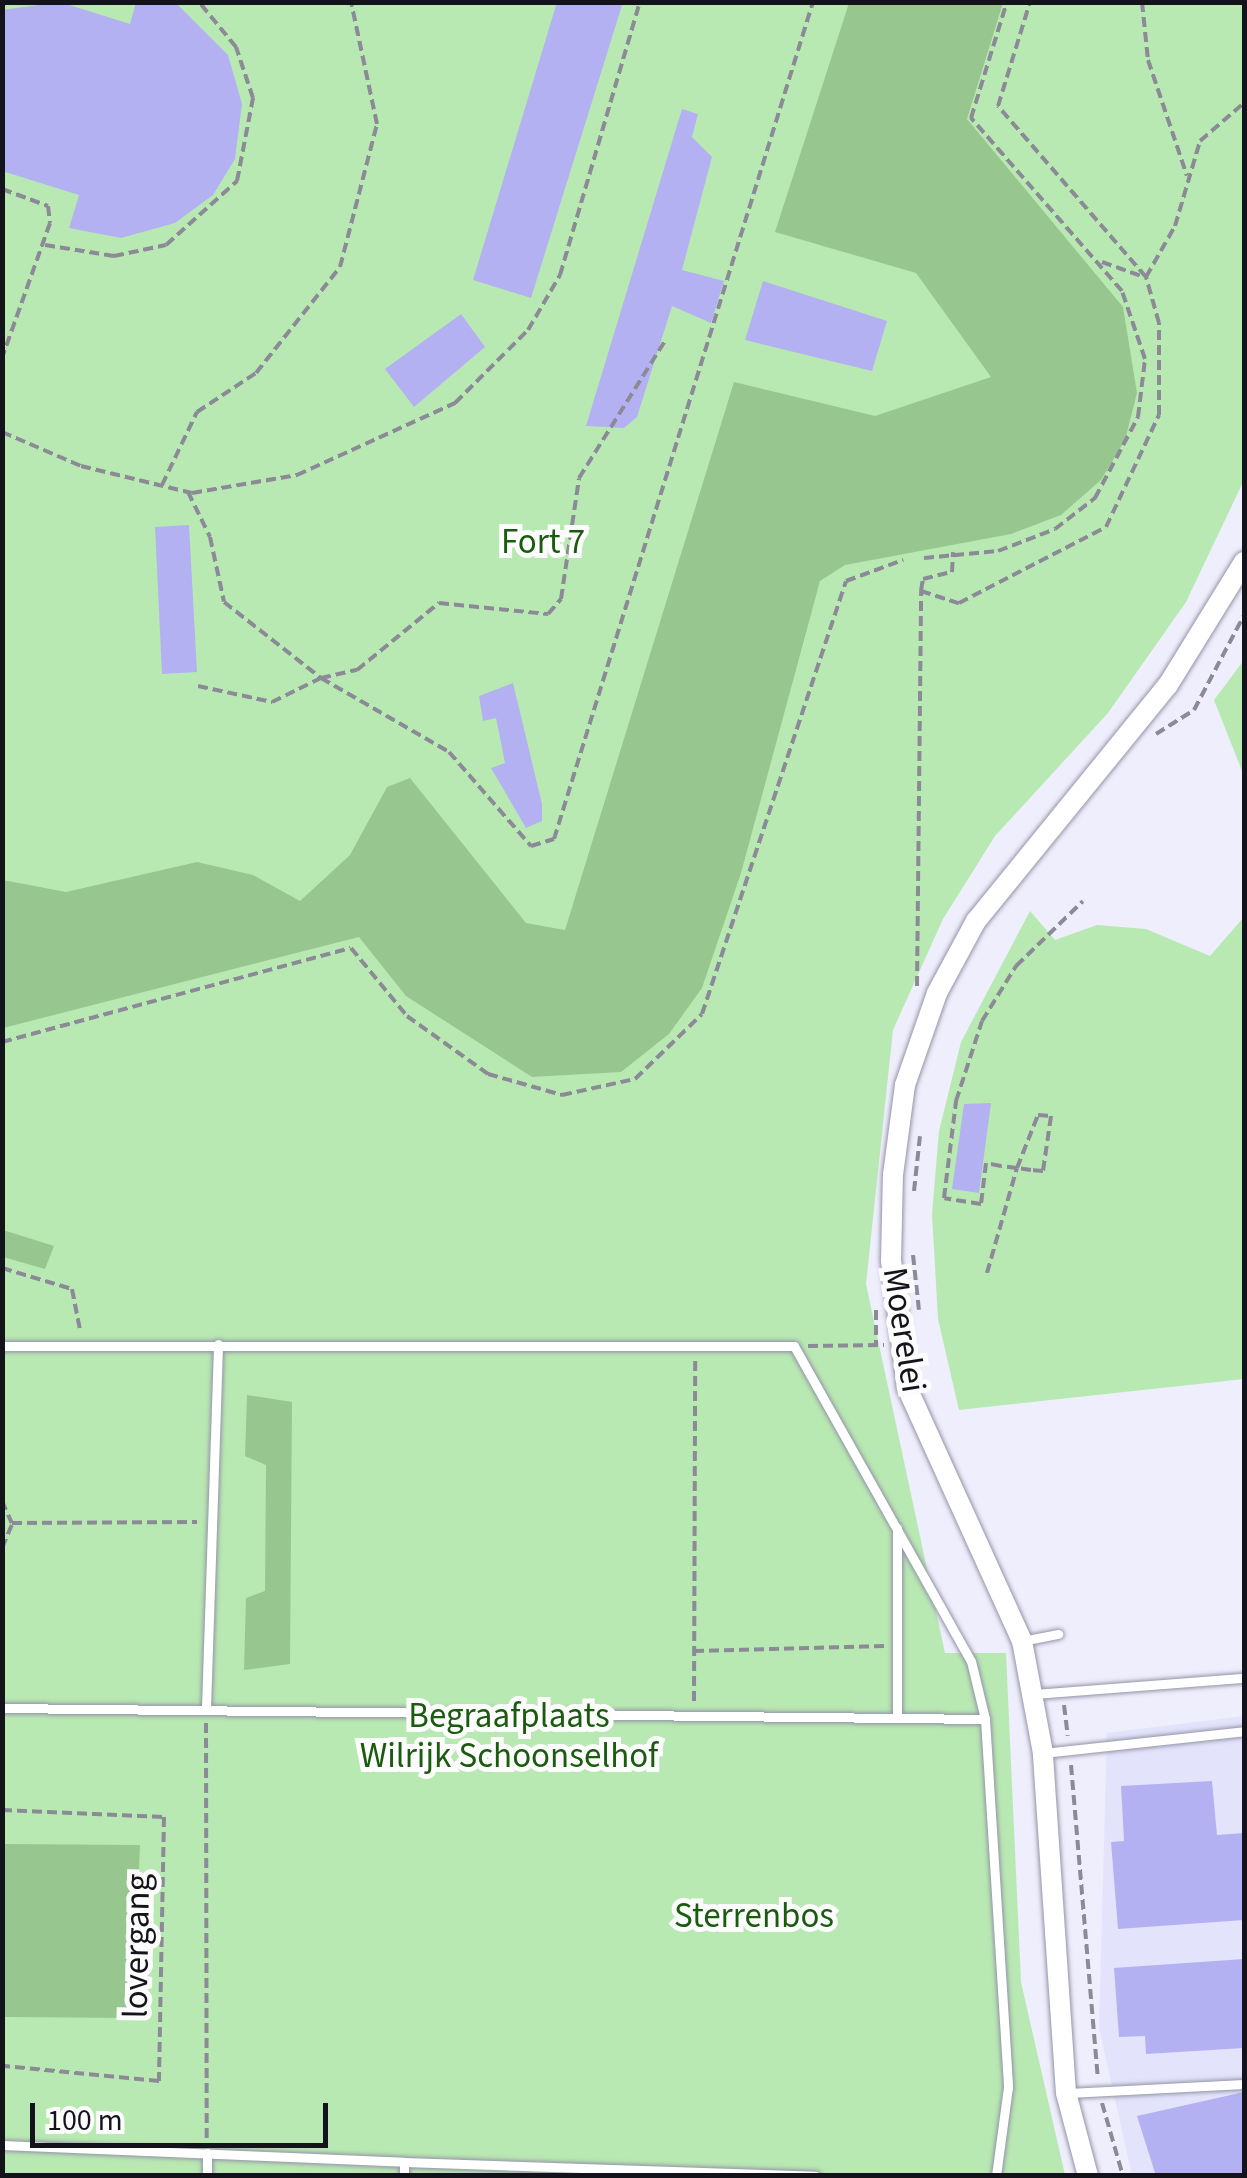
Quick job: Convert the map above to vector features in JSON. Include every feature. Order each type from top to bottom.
[{"type":"street","name":"Moerelei","points":[[1088,2176],[1066,2093],[1043,1753],[1022,1642],[957,1511],[907,1387],[893,1174],[905,1085],[937,993],[976,921],[1168,685],[1244,562]]},
{"type":"lane","points":[[206,1708],[218,1344]]},
{"type":"lane","points":[[2,1346],[794,1346],[971,1661],[985,1719],[1008,2088],[996,2176]]},
{"type":"lane","points":[[897,1528],[898,1716]]},
{"type":"lane","points":[[1022,1642],[1058,1634]]},
{"type":"lane","points":[[1032,1694],[1244,1678]]},
{"type":"lane","points":[[2,1708],[985,1719]]},
{"type":"lane","points":[[1043,1753],[1244,1732]]},
{"type":"lane","points":[[1066,2093],[1244,2084]]},
{"type":"lane","points":[[2,2146],[816,2176]]},
{"type":"lane","points":[[207,2153],[207,2176]]},
{"type":"lane","points":[[404,2162],[404,2176]]},
{"type":"path","points":[[45,245],[114,256],[166,246],[192,232],[237,181],[249,146],[250,86],[236,47],[199,2]]},
{"type":"path","points":[[162,485],[197,412],[256,373],[340,267],[377,124],[351,2]]},
{"type":"path","points":[[2,432],[188,492],[297,474],[455,403],[528,330],[560,275],[640,2]]},
{"type":"path","points":[[188,492],[210,537],[224,602],[321,678],[449,752],[531,846],[554,839],[813,2]]},
{"type":"path","points":[[924,558],[953,552],[998,551],[1055,529],[1119,465],[1138,417],[1144,359],[1138,321],[1102,262],[971,118],[1007,2]]},
{"type":"path","points":[[921,591],[959,603],[1106,526],[1160,415],[1159,323],[1146,277],[998,106],[1030,2]]},
{"type":"path","points":[[1142,2],[1148,60],[1188,181]]},
{"type":"path","points":[[1146,277],[1188,181],[1200,141],[1244,104]]},
{"type":"path","points":[[2,189],[48,206],[45,245],[2,358]]},
{"type":"path","points":[[1102,262],[1146,277]]},
{"type":"path","points":[[198,686],[272,702],[321,678],[357,670],[439,603],[548,614],[561,599],[579,478],[666,341]]},
{"type":"path","points":[[921,940],[921,591],[923,579],[952,572],[953,552]]},
{"type":"path","points":[[2,1042],[351,948],[407,1016],[488,1074],[562,1095],[635,1079],[702,1014],[846,581],[903,560]]},
{"type":"path","points":[[1141,749],[1194,710],[1244,616]]},
{"type":"path","points":[[988,1272],[1017,1168],[1038,1115],[1051,1116],[1043,1171],[1017,1168],[986,1164],[981,1204],[944,1198],[956,1101],[982,1022],[1016,966],[1083,901]]},
{"type":"path","points":[[912,1212],[922,1118]]},
{"type":"path","points":[[912,1249],[920,1322]]},
{"type":"path","points":[[2,1268],[72,1288],[82,1345]]},
{"type":"path","points":[[794,1346],[902,1345]]},
{"type":"path","points":[[694,1715],[695,1346]]},
{"type":"path","points":[[2,1502],[12,1523],[2,1548]]},
{"type":"path","points":[[12,1523],[212,1522]]},
{"type":"path","points":[[694,1651],[898,1646]]},
{"type":"path","points":[[1058,1692],[1070,1750],[1099,2092],[1123,2176]]},
{"type":"path","points":[[206,1708],[207,2153]]},
{"type":"path","name":"lovergang","points":[[2,1810],[164,1817],[159,2081],[2,2066]]},
{"type":"shaded area","points":[[849,3],[1003,3],[967,119],[1123,307],[1137,393],[1125,440],[1101,480],[1061,515],[1011,534],[845,565],[820,581],[741,873],[702,988],[669,1034],[621,1072],[532,1077],[406,996],[359,937],[3,1028],[3,880],[66,892],[197,862],[253,875],[300,901],[350,855],[387,787],[410,778],[526,923],[565,930],[734,382],[875,416],[991,377],[916,273],[775,232]]},
{"type":"shaded area","points":[[3,1230],[54,1246],[45,1269],[3,1257]]},
{"type":"shaded area","points":[[247,1395],[292,1402],[290,1664],[244,1670],[246,1598],[265,1591],[266,1465],[245,1456]]},
{"type":"shaded area","points":[[1244,1716],[1244,2175],[1132,2175],[1099,2028],[1107,1733]]},
{"type":"shaded area","points":[[3,1844],[140,1845],[133,2018],[3,2017]]},
{"type":"green space","name":"Fort 7","points":[[2,3],[1244,3],[1244,480],[1186,602],[1108,713],[995,836],[943,919],[893,1030],[866,1284],[945,1653],[1006,1653],[1021,1982],[1065,2175],[3,2175]]},
{"type":"green space","points":[[1244,660],[1244,776],[1214,700]]},
{"type":"green space","points":[[1030,911],[1055,940],[1097,925],[1146,929],[1210,956],[1244,917],[1244,1379],[959,1410],[938,1319],[932,1214],[939,1131],[961,1042]]},
{"type":"building","points":[[60,2],[130,24],[136,2],[175,2],[228,55],[242,104],[235,159],[213,195],[175,223],[121,238],[69,228],[79,195],[2,171],[2,10]]},
{"type":"building","points":[[557,2],[623,2],[531,298],[473,280]]},
{"type":"building","points":[[682,109],[698,114],[692,137],[712,157],[682,270],[724,281],[711,323],[672,306],[637,417],[624,428],[586,426]]},
{"type":"building","points":[[763,281],[887,321],[872,371],[745,340]]},
{"type":"building","points":[[461,314],[485,347],[414,407],[385,369]]},
{"type":"building","points":[[189,525],[197,672],[162,674],[155,527]]},
{"type":"building","points":[[513,683],[542,804],[542,821],[526,828],[491,768],[505,763],[496,718],[483,721],[479,696]]},
{"type":"building","points":[[991,1103],[979,1193],[952,1189],[964,1104]]},
{"type":"building","points":[[1212,1781],[1217,1835],[1244,1833],[1244,1920],[1118,1929],[1111,1842],[1124,1841],[1121,1786]]},
{"type":"building","points":[[1244,1959],[1244,2048],[1146,2054],[1145,2036],[1119,2037],[1114,1968]]},
{"type":"building","points":[[1244,2092],[1244,2176],[1156,2176],[1137,2116]]},
{"type":"park label","name":"Begraafplaats Wilrijk Schoonselhof","points":[[509,1736]]},
{"type":"park label","name":"Sterrenbos","points":[[754,1916]]}]
